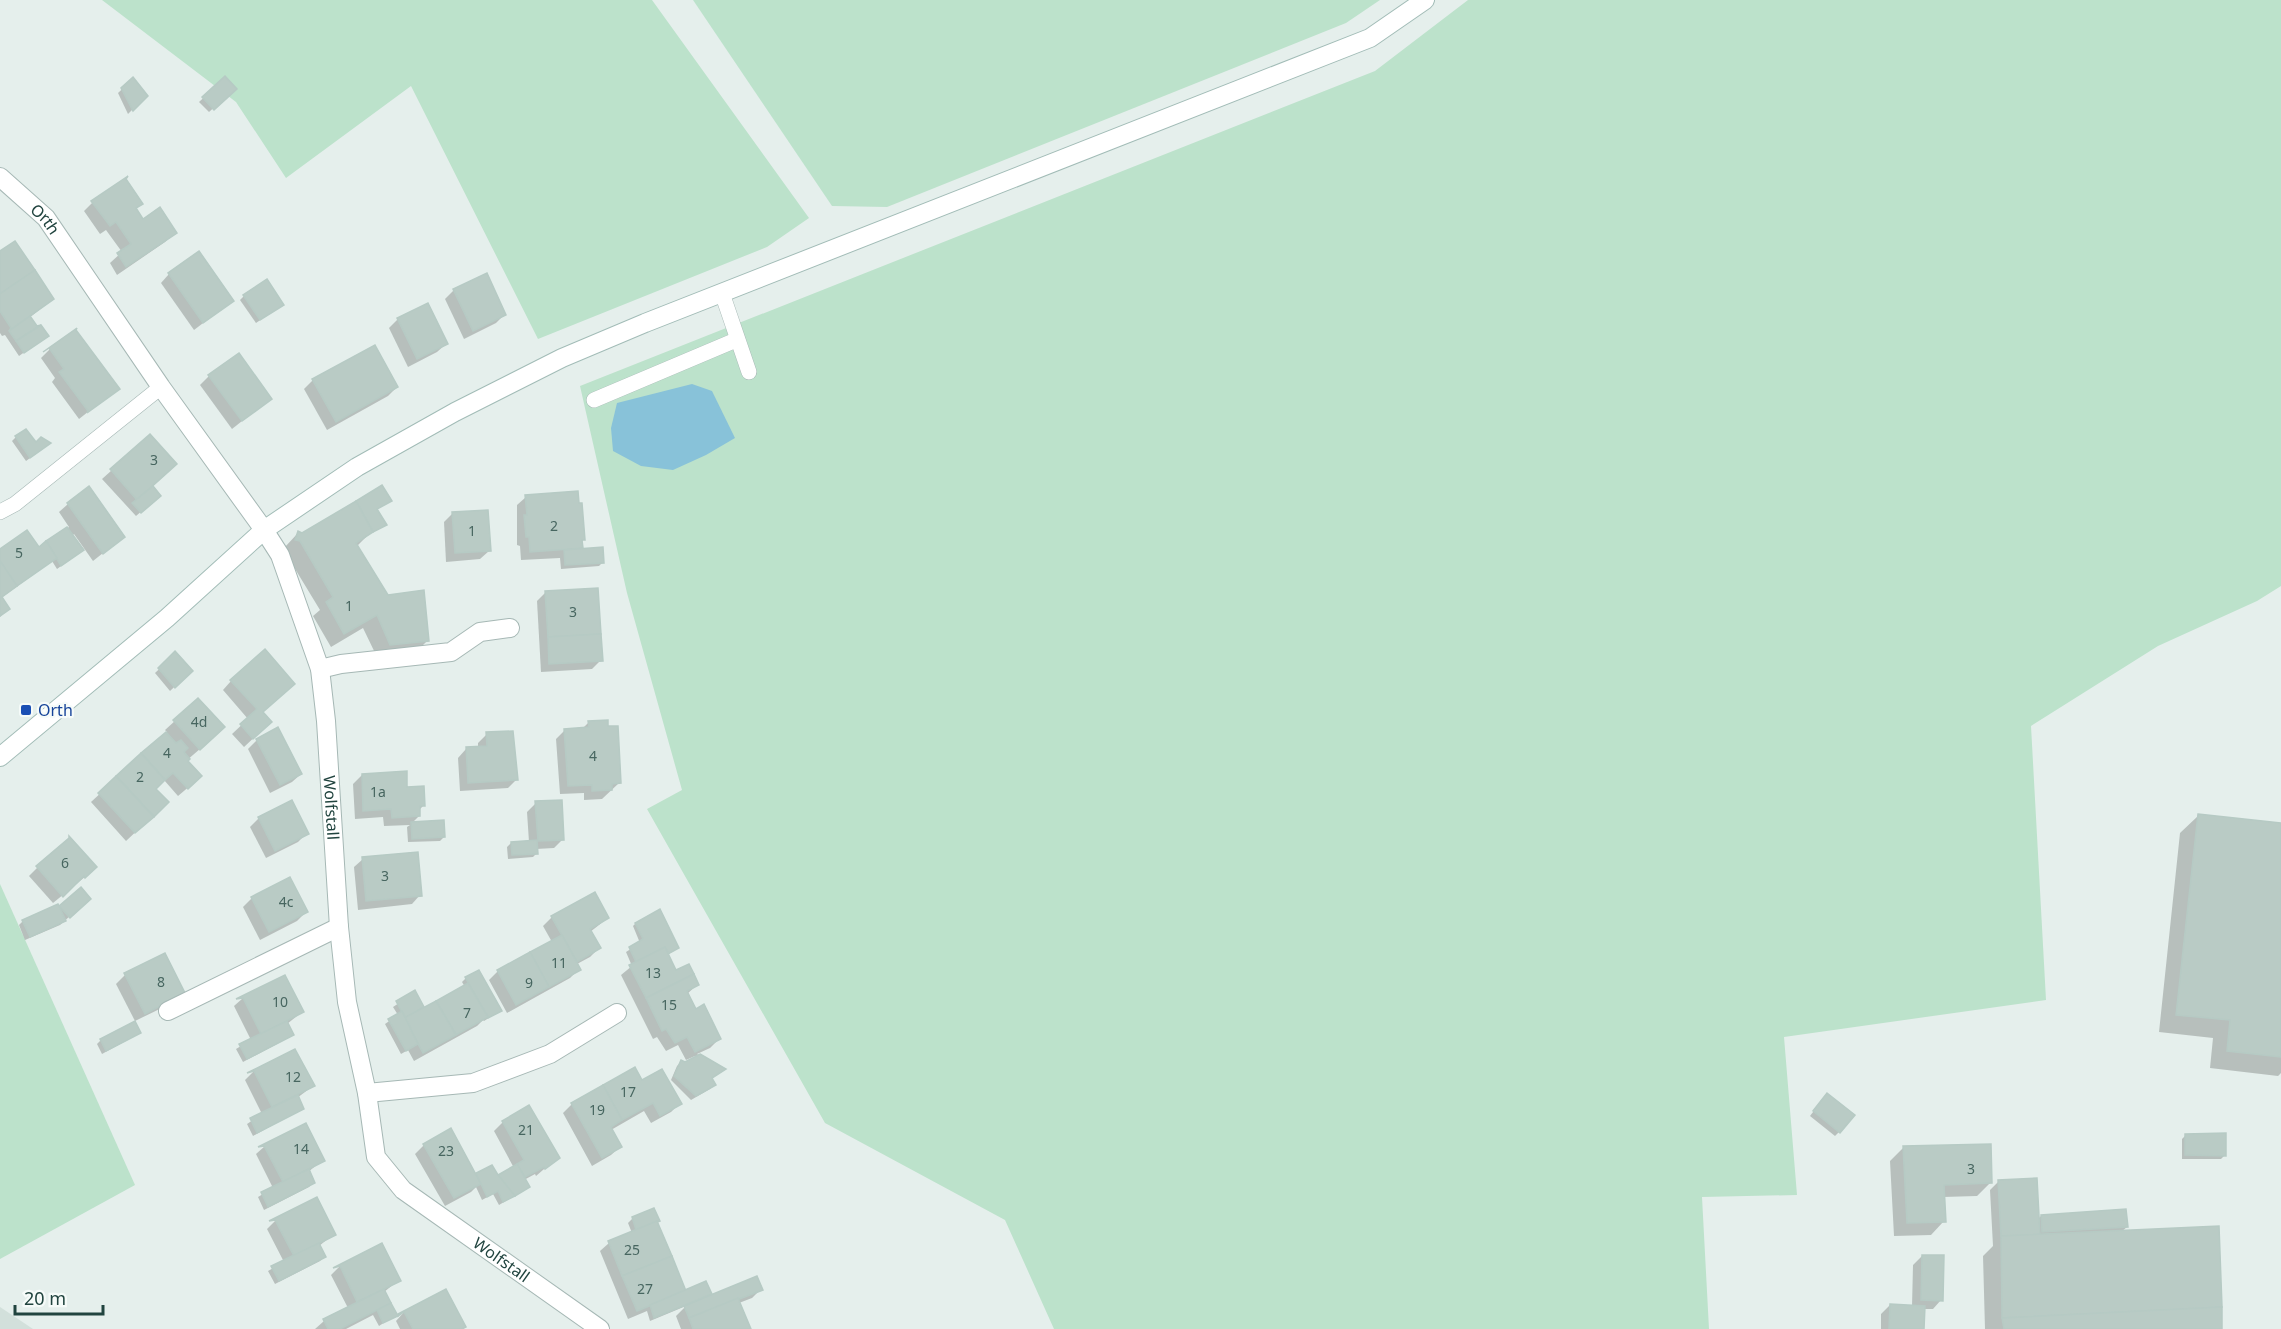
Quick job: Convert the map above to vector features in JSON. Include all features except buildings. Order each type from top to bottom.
[{"type":"street","points":[[0,757],[166,618],[264,530],[357,467],[455,412],[562,358],[1370,38],[1425,0]]},
{"type":"street","name":"Orth","points":[[0,177],[46,218],[161,387],[264,530]]},
{"type":"street","name":"Wolfstall","points":[[264,530],[280,555],[320,669],[326,721],[339,927],[347,1002],[367,1093],[376,1157],[403,1190],[600,1329]]},
{"type":"street","points":[[320,669],[340,664],[451,652],[480,632],[510,628]]},
{"type":"street","points":[[168,1011],[339,927]]},
{"type":"street","points":[[367,1093],[473,1083],[550,1053],[617,1013]]},
{"type":"lane","points":[[722,293],[736,340],[749,372]]},
{"type":"lane","points":[[594,400],[736,340]]},
{"type":"lane","points":[[0,512],[15,504],[161,387]]},
{"type":"shaded area","points":[[0,1307],[33,1329],[0,1329]]},
{"type":"green space","points":[[102,0],[652,0],[809,218],[767,247],[538,339],[411,86],[286,178],[236,102]]},
{"type":"green space","points":[[693,0],[1380,0],[1346,23],[887,207],[832,206]]},
{"type":"green space","points":[[1468,0],[2281,0],[2281,586],[2257,601],[2158,646],[2031,726],[2046,1000],[1784,1037],[1797,1195],[1702,1197],[1709,1329],[1054,1329],[1005,1220],[825,1123],[647,809],[682,790],[627,593],[580,386],[1375,71]]},
{"type":"green space","points":[[0,884],[135,1185],[0,1259]]},
{"type":"water","points":[[692,384],[712,391],[735,438],[706,455],[673,470],[641,466],[613,451],[611,428],[617,403]]},
{"type":"place","name":"Orth","points":[[26,710]]}]
